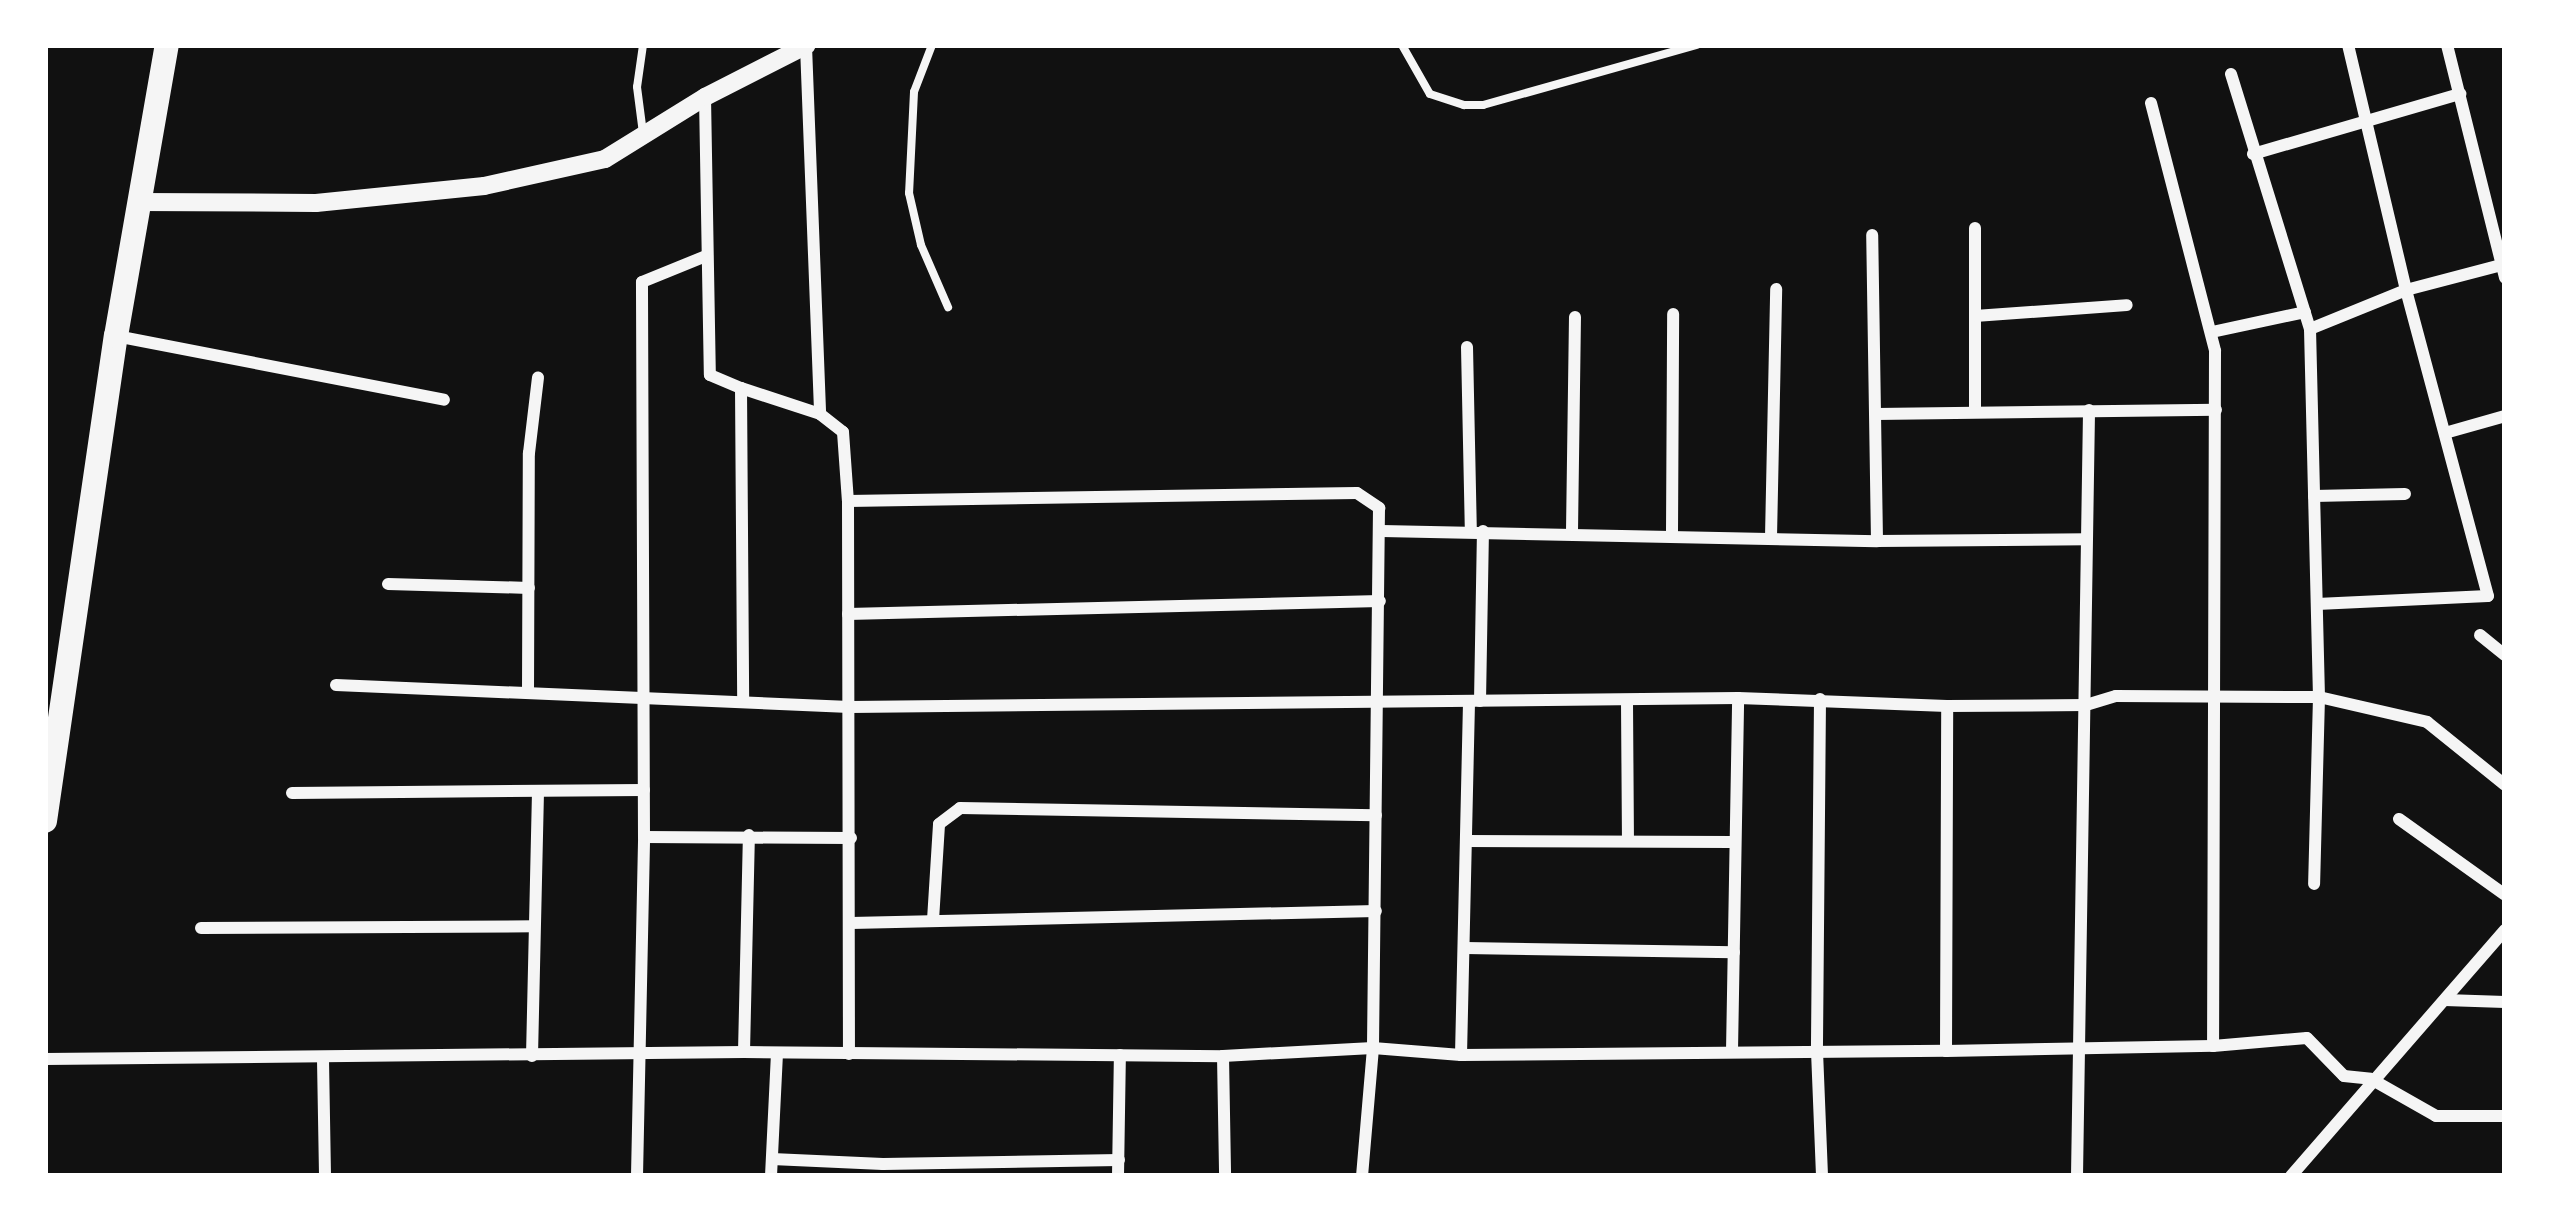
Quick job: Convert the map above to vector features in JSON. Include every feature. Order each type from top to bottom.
[{"type":"main road","points":[[45,821],[116,336],[166,45]]},
{"type":"street","points":[[137,202],[316,203],[484,186],[605,159],[704,98],[806,45],[820,414]]},
{"type":"street","points":[[2317,604],[2488,596],[2406,290],[2348,45]]},
{"type":"street","points":[[2310,329],[2406,290],[2504,269],[2447,45]]},
{"type":"street","points":[[2231,74],[2310,329],[2319,697],[2314,884]]},
{"type":"street","points":[[2253,154],[2460,94]]},
{"type":"street","points":[[704,98],[710,375],[820,414],[843,432],[850,707],[849,1054]]},
{"type":"street","points":[[2151,104],[2212,332],[2218,699],[2213,1046]]},
{"type":"street","points":[[1975,228],[1976,411]]},
{"type":"street","points":[[1873,235],[1876,541]]},
{"type":"street","points":[[637,1176],[645,698],[642,282],[706,256]]},
{"type":"street","points":[[1771,537],[1776,290]]},
{"type":"street","points":[[1975,316],[2127,305]]},
{"type":"street","points":[[2212,332],[2305,312]]},
{"type":"street","points":[[1672,533],[1673,314]]},
{"type":"street","points":[[1572,531],[1575,316]]},
{"type":"street","points":[[116,336],[444,400]]},
{"type":"street","points":[[1461,1054],[1477,531],[1467,347]]},
{"type":"street","points":[[528,691],[529,453],[538,378]]},
{"type":"street","points":[[741,388],[743,698]]},
{"type":"street","points":[[2078,1176],[2089,410]]},
{"type":"street","points":[[1876,414],[2216,410]]},
{"type":"street","points":[[2445,433],[2505,416]]},
{"type":"street","points":[[848,501],[1357,493],[1379,508],[1373,1048],[1362,1176]]},
{"type":"street","points":[[2314,496],[2405,494]]},
{"type":"street","points":[[1382,531],[1672,533],[1876,541],[2086,539]]},
{"type":"street","points":[[388,584],[530,588]]},
{"type":"street","points":[[848,614],[1380,602]]},
{"type":"street","points":[[2480,635],[2505,655]]},
{"type":"street","points":[[336,685],[743,698],[850,707],[1738,698],[1947,706],[2086,705],[2116,696],[2319,697],[2427,722],[2505,785]]},
{"type":"street","points":[[1732,1051],[1738,698]]},
{"type":"street","points":[[1820,698],[1817,1051],[1822,1176]]},
{"type":"street","points":[[1627,702],[1628,841]]},
{"type":"street","points":[[1946,1051],[1947,706]]},
{"type":"street","points":[[292,793],[644,790]]},
{"type":"street","points":[[532,1056],[538,793]]},
{"type":"street","points":[[933,920],[939,824],[960,808],[1376,815]]},
{"type":"street","points":[[2399,819],[2505,895]]},
{"type":"street","points":[[744,1052],[749,835]]},
{"type":"street","points":[[644,836],[851,838]]},
{"type":"street","points":[[1466,842],[1732,842]]},
{"type":"street","points":[[851,923],[1376,911]]},
{"type":"street","points":[[201,928],[534,926]]},
{"type":"street","points":[[2291,1176],[2505,930]]},
{"type":"street","points":[[1465,947],[1734,952]]},
{"type":"street","points":[[2445,1000],[2505,1002]]},
{"type":"street","points":[[45,1059],[323,1060],[744,1052],[1223,1055],[1373,1048],[1461,1054],[1946,1051],[2213,1046],[2307,1038],[2344,1076],[2371,1079],[2436,1117],[2505,1116]]},
{"type":"street","points":[[771,1176],[776,1054]]},
{"type":"street","points":[[1118,1176],[1120,1055]]},
{"type":"street","points":[[1223,1055],[1225,1176]]},
{"type":"street","points":[[323,1060],[325,1176]]},
{"type":"street","points":[[772,1160],[883,1170],[1013,1169],[1119,1160]]},
{"type":"lane","points":[[643,45],[637,87],[644,135]]},
{"type":"lane","points":[[1402,45],[1430,94],[1447,102],[1484,105],[1696,45]]},
{"type":"lane","points":[[928,47],[914,92],[909,194],[921,245],[948,307]]}]
